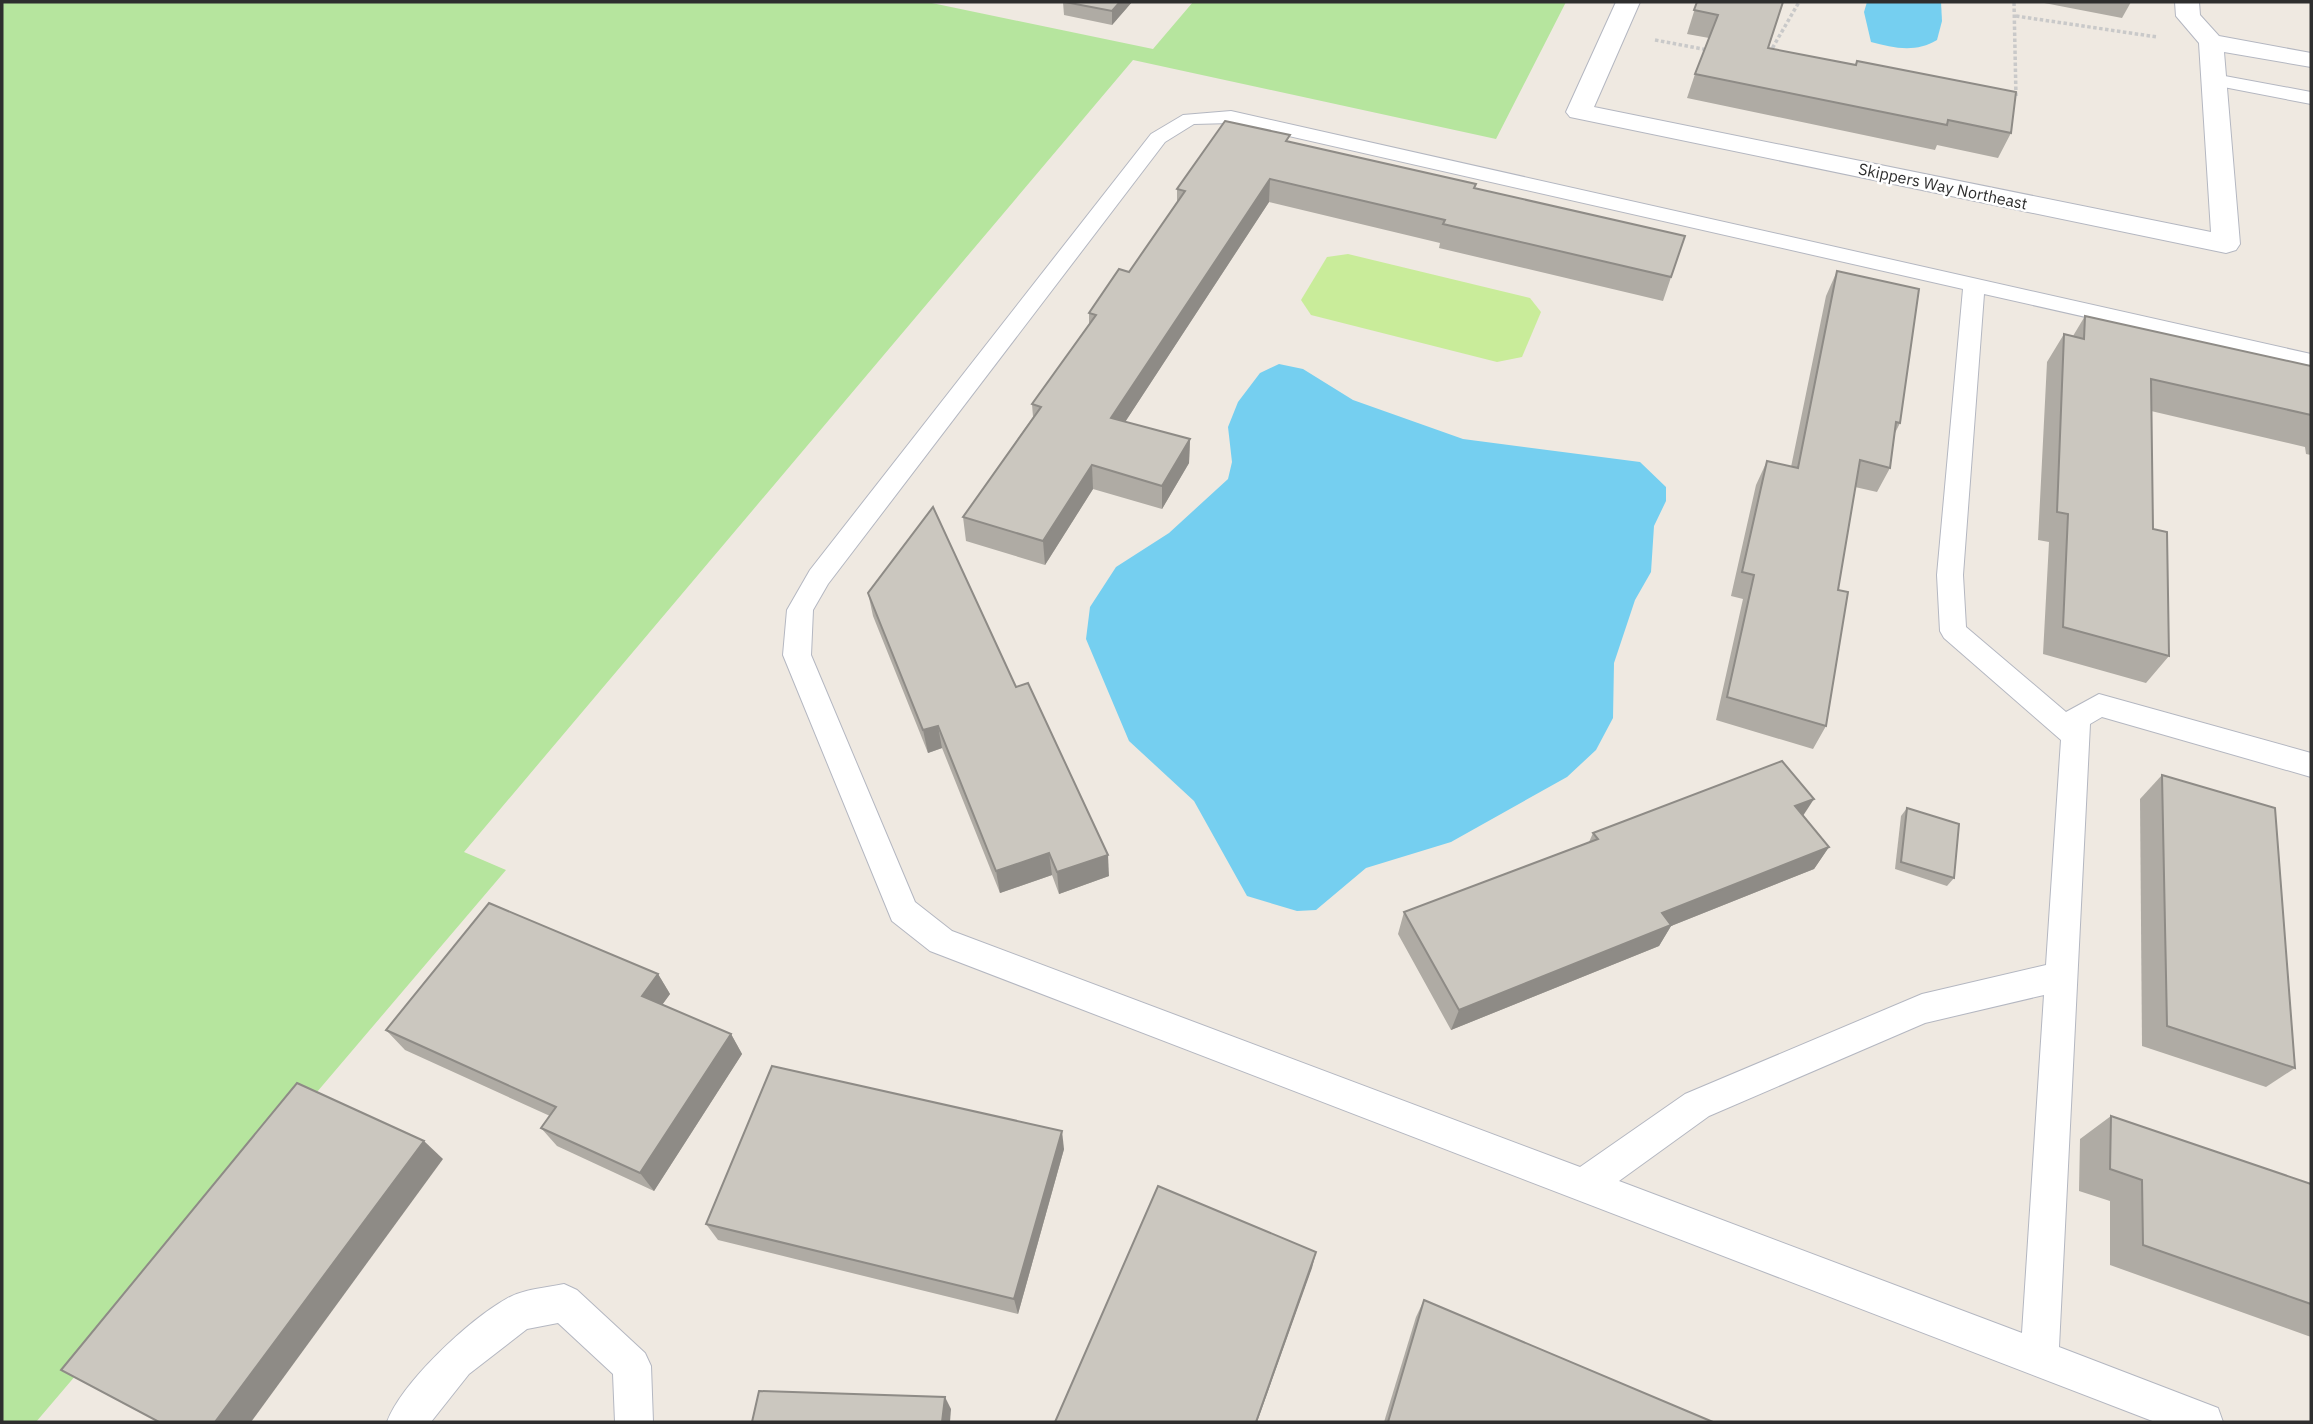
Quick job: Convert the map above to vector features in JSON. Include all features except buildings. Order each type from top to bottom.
[{"type":"street","name":"Skippers Way Northeast","points":[[1628,2],[1579,112],[2226,244],[2211,42]]},
{"type":"street","points":[[2187,2],[2188,16],[2211,42],[2311,60]]},
{"type":"lane","points":[[2214,80],[2311,98]]},
{"type":"lane","points":[[2204,1422],[941,941],[903,911],[797,655],[800,610],[819,577],[1158,138],[1190,119],[1231,117],[2311,361]]},
{"type":"lane","points":[[1974,285],[1950,575],[1953,631],[2075,736]]},
{"type":"lane","points":[[2039,1358],[2076,719],[2099,705],[2311,765]]},
{"type":"lane","points":[[1584,1185],[1697,1105],[1922,1009],[2061,976]]},
{"type":"lane","points":[[406,1422],[456,1361],[519,1312],[564,1303],[632,1366],[634,1422]]},
{"type":"path","points":[[1778,62],[1773,55],[1773,47],[1799,2]]},
{"type":"path","points":[[2008,102],[2016,97],[2014,2]]},
{"type":"path","points":[[2016,16],[2211,42]]},
{"type":"path","points":[[1776,22],[1786,23]]},
{"type":"path","points":[[1614,32],[1715,51]]},
{"type":"green space","points":[[2,2],[927,2],[1153,49],[1193,2],[1566,2],[1496,139],[1133,60],[464,852],[506,870],[36,1422],[2,1422]]},
{"type":"green space","points":[[1348,254],[1530,298],[1541,312],[1522,357],[1497,362],[1311,315],[1301,300],[1327,257]]},
{"type":"water","points":[[1867,2],[1941,2],[1942,21],[1937,40],[1913,48],[1871,42],[1864,12]]},
{"type":"water","points":[[1279,364],[1303,369],[1353,400],[1463,439],[1640,462],[1666,487],[1666,501],[1654,526],[1651,572],[1635,600],[1614,663],[1613,718],[1596,750],[1567,777],[1451,842],[1366,868],[1316,910],[1297,911],[1247,896],[1194,801],[1129,741],[1086,639],[1090,607],[1116,567],[1169,533],[1228,479],[1232,462],[1228,427],[1238,402],[1260,373]]}]
